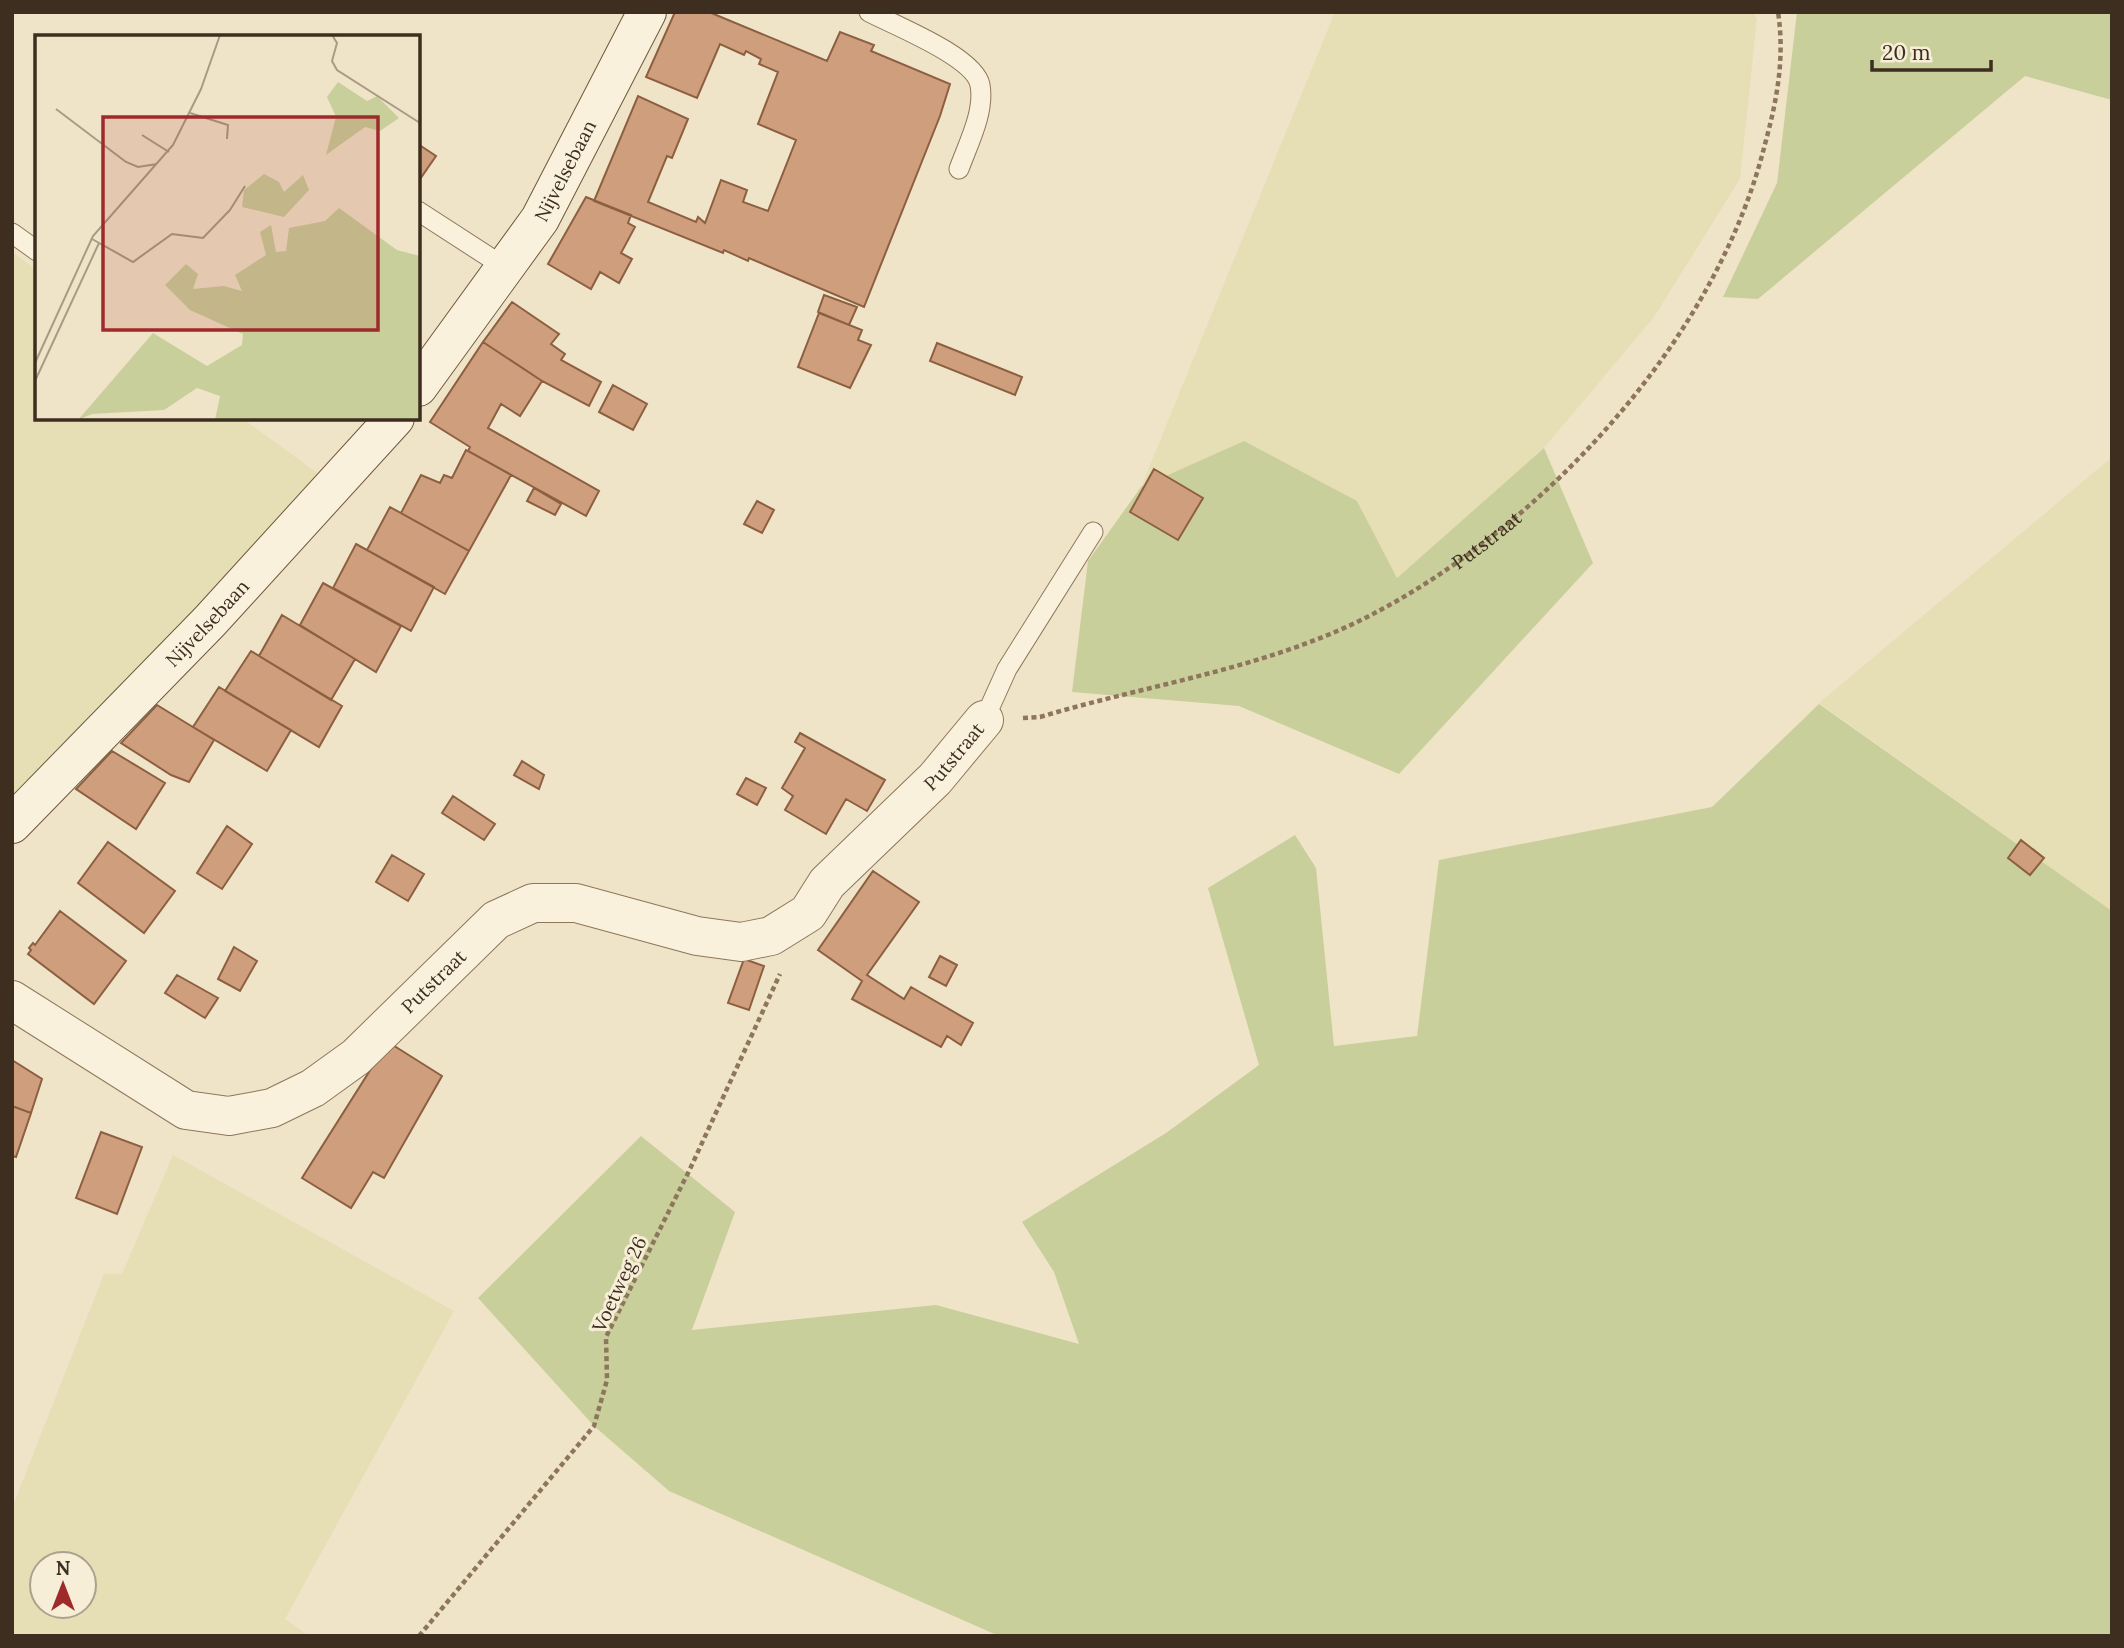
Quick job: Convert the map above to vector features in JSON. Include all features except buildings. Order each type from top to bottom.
[{"type":"street","name":"Nijvelsebaan","points":[[420,382],[431,356],[506,268],[540,219],[647,12]]},
{"type":"street","name":"Nijvelsebaan","points":[[12,824],[210,621],[393,420]]},
{"type":"street","name":"Putstraat","points":[[12,999],[186,1110],[229,1116],[272,1108],[313,1088],[356,1057],[496,920],[533,903],[576,903],[698,936],[741,942],[771,936],[808,913],[827,883],[935,779],[984,720]]},
{"type":"lane","points":[[869,12],[965,62],[980,84],[978,115],[959,169]]},
{"type":"lane","points":[[420,212],[506,268]]},
{"type":"lane","points":[[12,233],[35,250]]},
{"type":"lane","points":[[984,720],[1007,669],[1093,531]]},
{"type":"path","name":"Putstraat","points":[[984,720],[1041,717],[1274,654],[1369,616],[1450,570],[1514,521],[1569,469],[1630,399],[1688,322],[1726,256],[1755,186],[1778,93],[1781,52],[1778,12]]},
{"type":"path","name":"Voetweg 26","points":[[419,1636],[594,1426],[607,1380],[606,1337],[690,1169],[808,913]]},
{"type":"shaded area","points":[[1335,12],[1753,12],[1757,19],[1740,179],[1654,317],[1544,448],[1397,578],[1357,501],[1244,441],[1141,487]]},
{"type":"shaded area","points":[[12,252],[35,269],[35,420],[245,420],[335,486],[12,824]]},
{"type":"shaded area","points":[[2112,457],[2112,911],[1819,703]]},
{"type":"shaded area","points":[[173,1155],[454,1311],[285,1619],[309,1636],[12,1636],[12,1508],[104,1274],[122,1274]]},
{"type":"green space","points":[[1797,12],[2112,12],[2112,100],[2025,76],[1758,299],[1723,297],[1777,183]]},
{"type":"green space","points":[[1244,441],[1357,501],[1397,578],[1544,448],[1593,563],[1399,774],[1239,706],[1072,692],[1088,561],[1141,487]]},
{"type":"green space","points":[[1819,704],[2112,911],[2112,1636],[999,1636],[669,1491],[594,1426],[478,1298],[641,1136],[735,1212],[692,1330],[936,1305],[1079,1344],[1054,1272],[1022,1222],[1166,1133],[1259,1065],[1208,888],[1295,835],[1316,868],[1334,1046],[1417,1036],[1439,860],[1712,807]]}]
